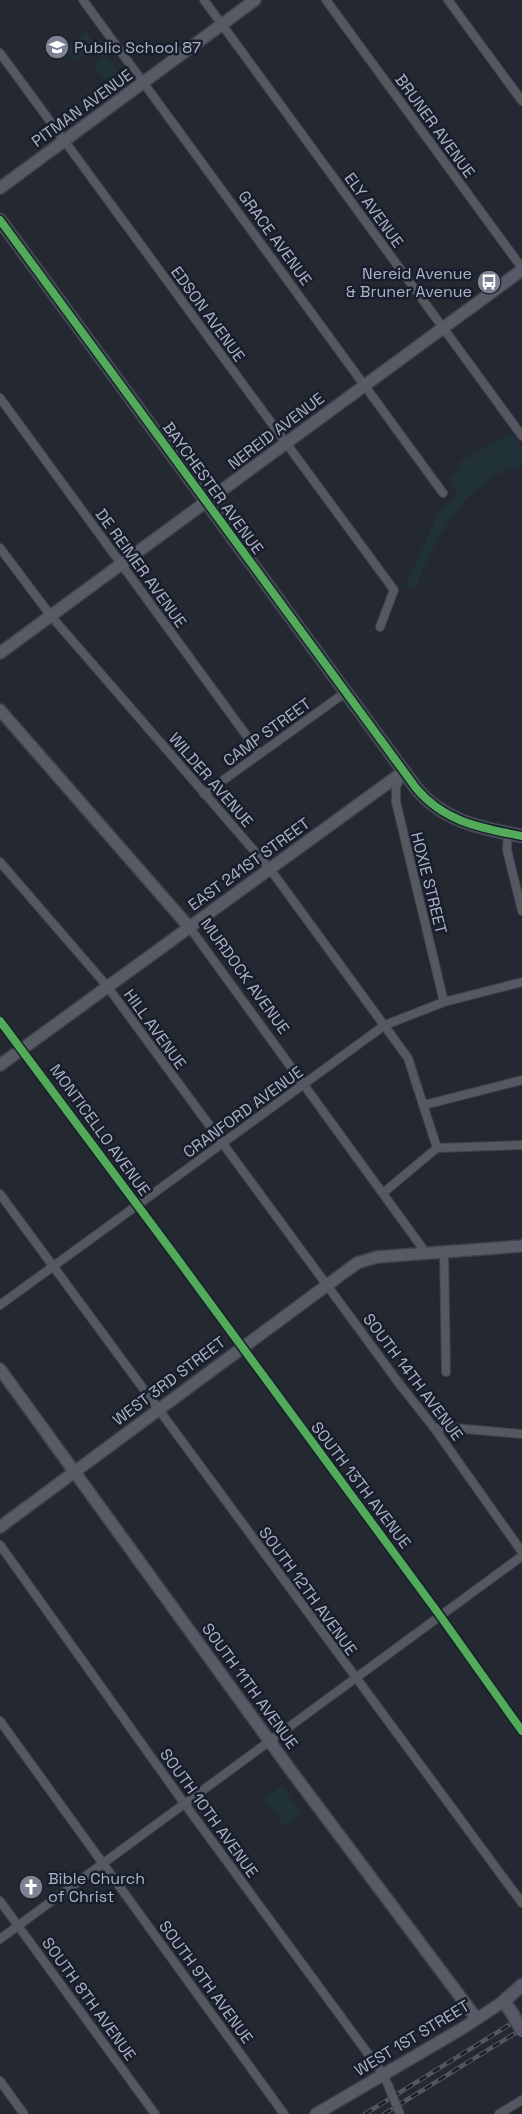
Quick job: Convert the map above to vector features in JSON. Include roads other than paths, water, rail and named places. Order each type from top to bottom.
[{"type":"main road","name":"BAYCHESTER AVENUE","points":[[0,220],[403,772]]},
{"type":"main road","points":[[403,772],[424,798],[449,816],[472,826],[522,836]]},
{"type":"main road","name":"WEST 1ST STREET","points":[[504,2001],[522,1986]]},
{"type":"main road","points":[[504,2001],[522,2031]]},
{"type":"street","name":"GRACE AVENUE","points":[[83,0],[443,492]]},
{"type":"street","name":"ELY AVENUE","points":[[204,0],[522,436]]},
{"type":"street","name":"PITMAN AVENUE","points":[[0,188],[255,0]]},
{"type":"street","name":"BRUNER AVENUE","points":[[326,0],[522,269]]},
{"type":"street","points":[[448,0],[522,101]]},
{"type":"street","name":"EDSON AVENUE","points":[[0,53],[394,590],[380,627]]},
{"type":"street","name":"NEREID AVENUE","points":[[0,653],[207,503],[522,269]]},
{"type":"street","name":"DE REIMER AVENUE","points":[[0,398],[260,754]]},
{"type":"street","name":"WILDER AVENUE","points":[[0,548],[51,616],[270,869],[385,1025],[408,1058],[437,1148]]},
{"type":"street","name":"CAMP STREET","points":[[204,794],[346,692]]},
{"type":"street","name":"MURDOCK AVENUE","points":[[0,710],[190,928],[426,1253]]},
{"type":"street","name":"EAST 241ST STREET","points":[[0,1065],[106,986],[190,928],[403,772]]},
{"type":"street","name":"HOXIE STREET","points":[[403,772],[396,787],[396,802],[444,1002]]},
{"type":"street","points":[[508,833],[507,850],[522,911]]},
{"type":"street","name":"HILL AVENUE","points":[[0,862],[106,986],[279,1219]]},
{"type":"street","name":"CRANFORD AVENUE","points":[[0,1304],[385,1025],[444,1002],[522,982]]},
{"type":"street","name":"MONTICELLO AVENUE","points":[[0,1021],[176,1256]]},
{"type":"street","points":[[424,1105],[522,1080]]},
{"type":"street","points":[[384,1193],[437,1148],[522,1146]]},
{"type":"street","name":"SOUTH 12TH AVENUE","points":[[0,1194],[522,1903]]},
{"type":"street","name":"SOUTH 14TH AVENUE","points":[[279,1219],[396,1379],[435,1428],[522,1554]]},
{"type":"street","points":[[426,1253],[522,1246]]},
{"type":"street","points":[[444,1252],[446,1372]]},
{"type":"street","name":"WEST 3RD STREET","points":[[0,1527],[357,1263],[377,1257],[426,1253]]},
{"type":"street","name":"SOUTH 13TH AVENUE","points":[[176,1256],[241,1348],[441,1617],[522,1731]]},
{"type":"street","name":"SOUTH 11TH AVENUE","points":[[0,1369],[270,1741],[477,2019]]},
{"type":"street","points":[[435,1428],[443,1427],[522,1434]]},
{"type":"street","name":"SOUTH 10TH AVENUE","points":[[0,1544],[184,1803],[385,2079],[400,2114]]},
{"type":"street","points":[[0,1939],[355,1677],[441,1617],[522,1554]]},
{"type":"street","name":"SOUTH 9TH AVENUE","points":[[0,1722],[284,2114]]},
{"type":"street","name":"SOUTH 8TH AVENUE","points":[[0,1901],[155,2114]]},
{"type":"street","name":"WEST 1ST STREET","points":[[316,2114],[385,2079],[504,2001]]},
{"type":"street","points":[[0,2081],[24,2114]]},
{"type":"street","points":[[499,2114],[522,2100]]},
{"type":"railway","points":[[365,2114],[522,2017]]},
{"type":"railway","points":[[384,2114],[522,2029]]},
{"type":"place","name":"Public School 87","points":[[57,47]]},
{"type":"place","name":"Nereid Avenue & Bruner Avenue","points":[[489,282]]},
{"type":"place","name":"Bible Church of Christ","points":[[31,1887]]}]
